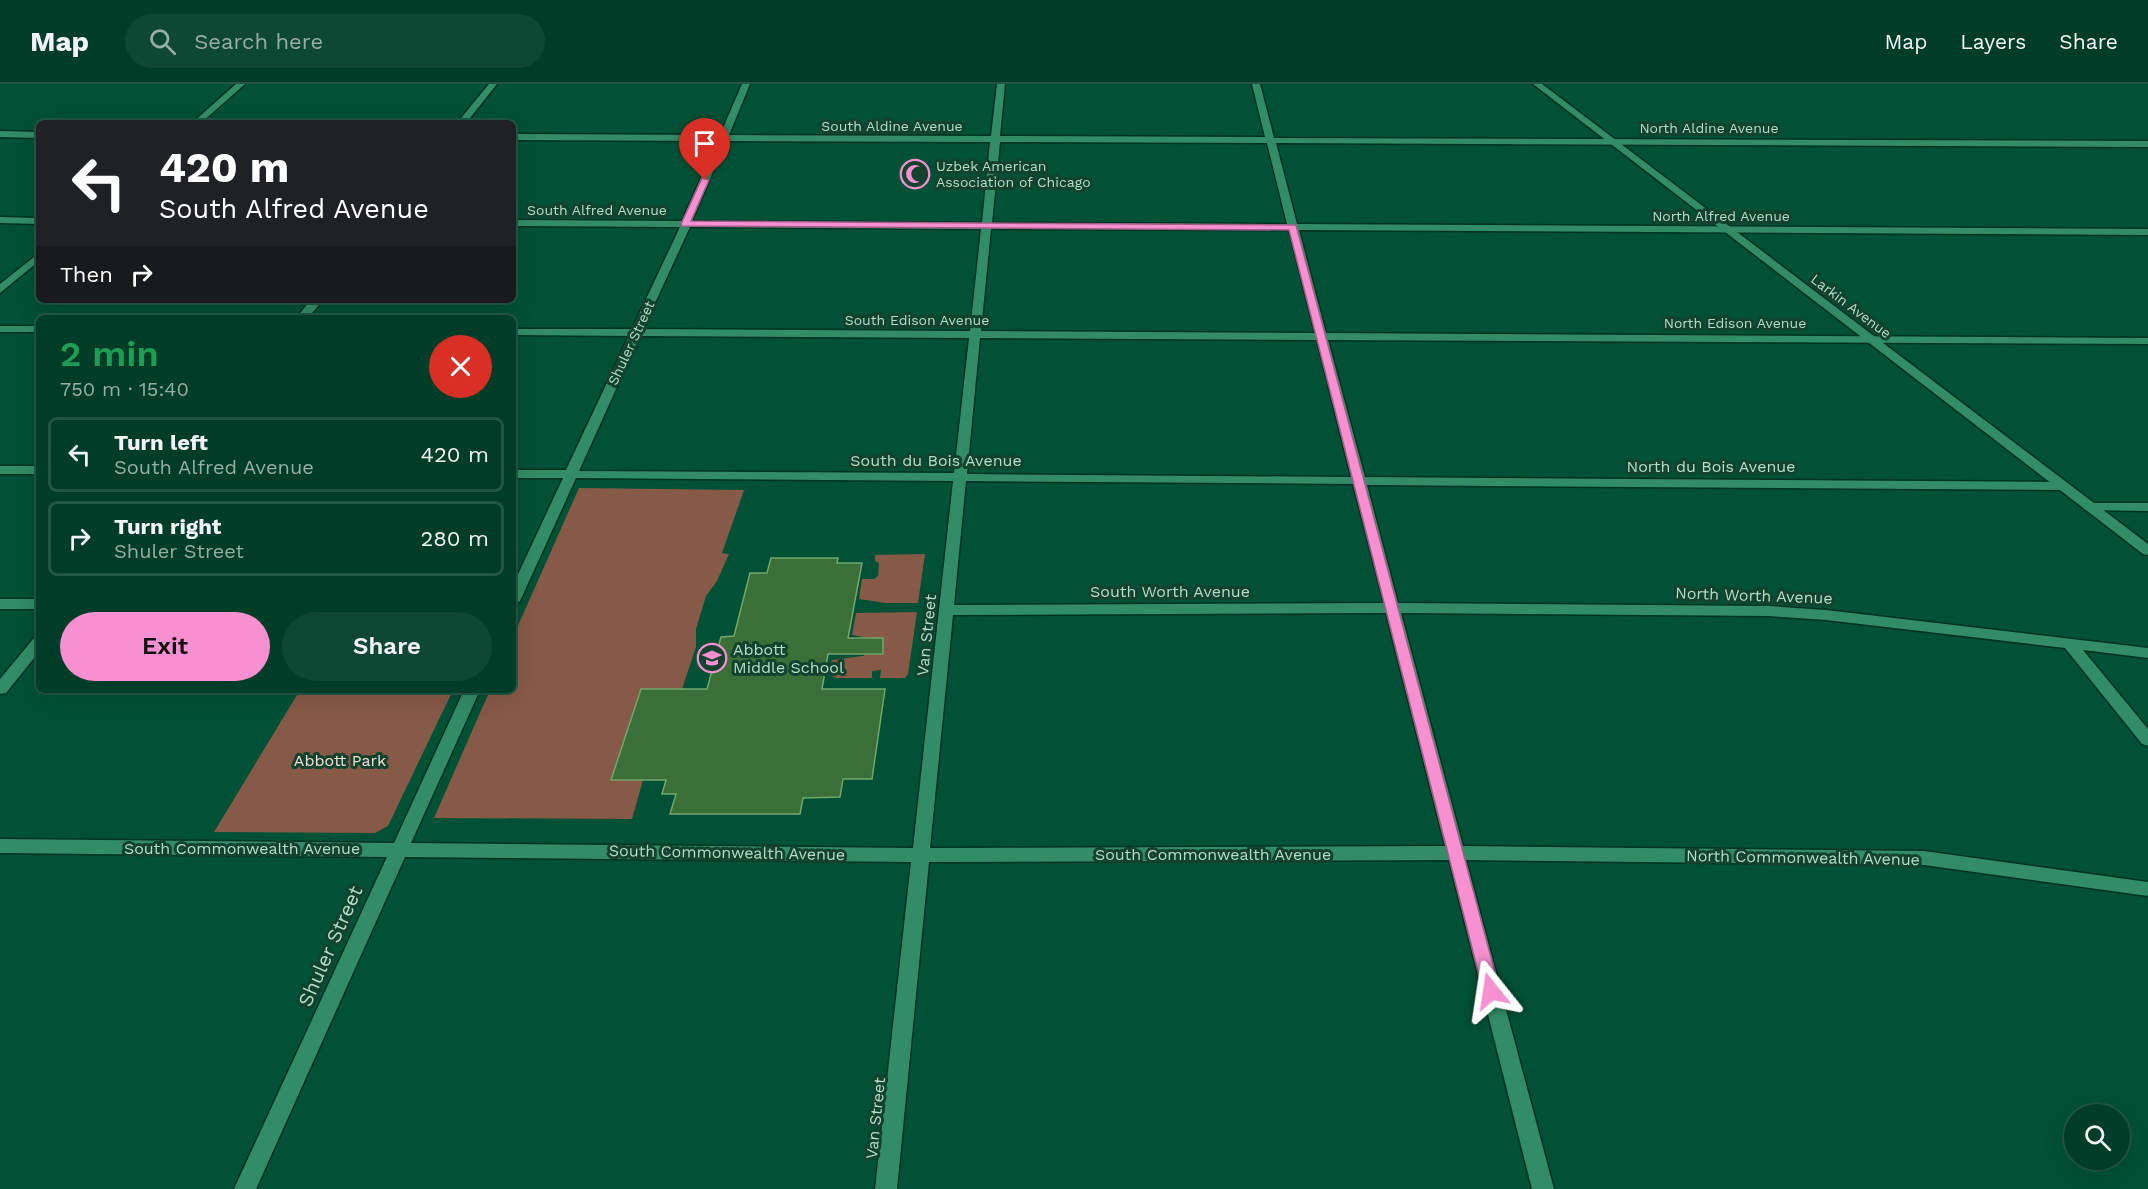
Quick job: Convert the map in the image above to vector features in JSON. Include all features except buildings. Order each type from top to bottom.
[{"type":"street","points":[[199,120],[241,84]]},
{"type":"street","points":[[463,120],[493,84]]},
{"type":"street","name":"Shuler Street","points":[[516,595],[686,224],[746,84]]},
{"type":"street","name":"Van Street","points":[[886,1189],[1001,84]]},
{"type":"street","points":[[1256,84],[1544,1189]]},
{"type":"street","name":"Larkin Avenue","points":[[1537,84],[2148,551]]},
{"type":"street","points":[[0,134],[36,135]]},
{"type":"street","name":"South Aldine Avenue","points":[[516,137],[1270,140]]},
{"type":"street","name":"North Aldine Avenue","points":[[1270,140],[2148,144]]},
{"type":"street","points":[[0,220],[36,221]]},
{"type":"street","name":"South Alfred Avenue","points":[[516,223],[1293,227]]},
{"type":"street","name":"North Alfred Avenue","points":[[1293,227],[2148,232]]},
{"type":"street","points":[[0,290],[36,259]]},
{"type":"street","points":[[304,315],[314,303]]},
{"type":"street","points":[[0,329],[36,329]]},
{"type":"street","name":"South Edison Avenue","points":[[516,332],[1322,336]]},
{"type":"street","name":"North Edison Avenue","points":[[1322,336],[2148,341]]},
{"type":"street","points":[[0,470],[36,470]]},
{"type":"street","name":"South du Bois Avenue","points":[[516,474],[1359,480]]},
{"type":"street","name":"North du Bois Avenue","points":[[1359,480],[2063,486]]},
{"type":"street","points":[[2090,507],[2148,507]]},
{"type":"street","points":[[0,604],[36,604]]},
{"type":"street","name":"South Worth Avenue","points":[[946,610],[1393,608]]},
{"type":"street","name":"North Worth Avenue","points":[[1393,608],[1778,611],[2148,653]]},
{"type":"street","points":[[2069,643],[2148,740]]},
{"type":"street","points":[[0,689],[36,646]]},
{"type":"street","name":"Shuler Street","points":[[244,1189],[471,693]]},
{"type":"street","name":"South Commonwealth Avenue","points":[[0,846],[921,855],[1455,853]]},
{"type":"street","name":"North Commonwealth Avenue","points":[[1455,853],[1924,858],[2148,889]]},
{"type":"green space","points":[[579,488],[744,490],[722,553],[729,554],[717,581],[706,596],[696,629],[696,647],[682,689],[641,690],[611,780],[643,780],[632,819],[434,818],[489,693],[516,693],[516,630]]},
{"type":"green space","points":[[925,554],[918,603],[885,603],[859,599],[862,579],[874,579],[878,576],[879,563],[875,561],[875,555]]},
{"type":"green space","points":[[917,612],[908,674],[905,678],[880,678],[881,670],[872,671],[872,678],[832,676],[830,665],[832,660],[863,656],[867,653],[868,638],[852,635],[856,613]]},
{"type":"green space","name":"Abbott Park","points":[[298,693],[452,693],[388,826],[375,833],[214,832]]},
{"type":"place","name":"Uzbek American Association of Chicago","points":[[915,174]]},
{"type":"place","name":"Abbott Middle School","points":[[712,658]]},
{"type":"route","points":[[705,180],[686,224],[1293,227],[1491,991]]}]
